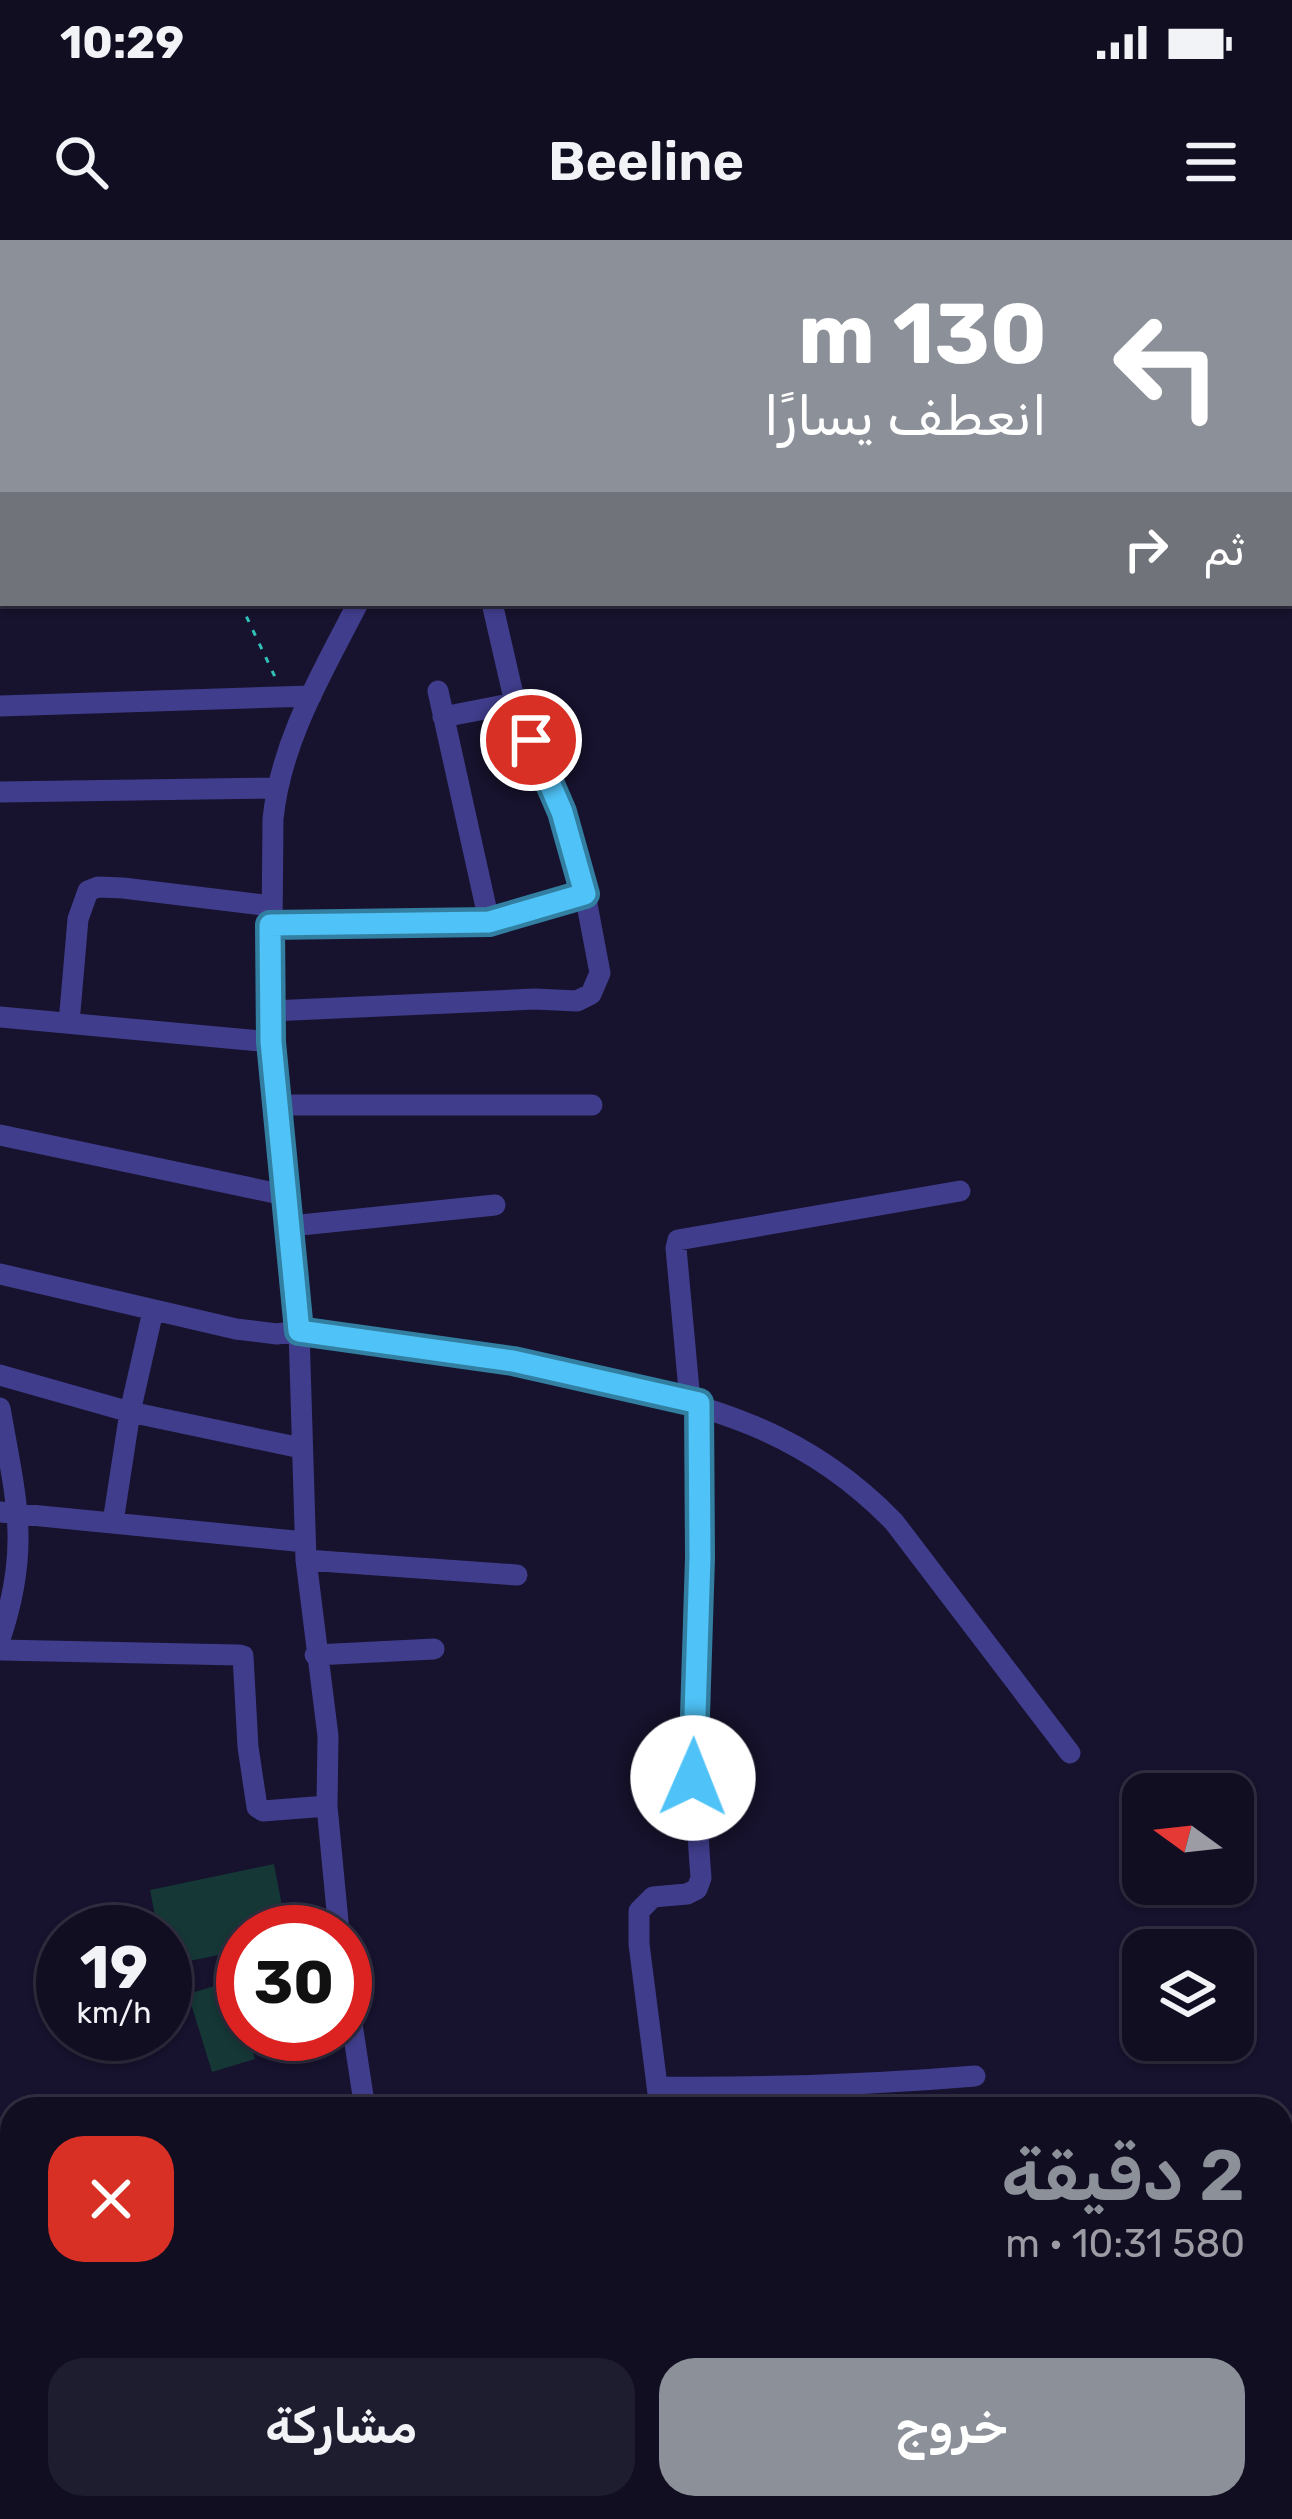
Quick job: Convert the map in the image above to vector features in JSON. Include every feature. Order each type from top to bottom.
[{"type":"street","points":[[336,1905],[327,1806],[328,1736],[306,1551],[289,1196],[271,1042],[270,915],[276,788],[311,696],[356,606]]},
{"type":"street","points":[[271,1011],[577,1001],[591,994],[599,974],[585,894],[562,812],[515,703],[493,606]]},
{"type":"street","points":[[438,691],[489,922]]},
{"type":"street","points":[[0,706],[311,696]]},
{"type":"street","points":[[443,717],[515,703]]},
{"type":"street","points":[[0,792],[276,788]]},
{"type":"street","points":[[69,1023],[78,919],[88,891],[98,887],[270,915],[489,922],[585,894]]},
{"type":"street","points":[[0,1017],[271,1042]]},
{"type":"street","points":[[278,1105],[592,1105]]},
{"type":"street","points":[[0,1135],[289,1196]]},
{"type":"street","points":[[658,2097],[639,1911],[653,1897],[687,1894],[701,1878],[693,1778],[700,1558],[694,1402],[678,1240],[960,1191]]},
{"type":"street","points":[[291,1226],[495,1205]]},
{"type":"street","points":[[0,1274],[236,1329],[277,1334],[299,1331],[513,1361],[694,1402],[774,1432],[862,1489],[894,1522],[1070,1753]]},
{"type":"street","points":[[113,1522],[130,1412],[153,1310]]},
{"type":"street","points":[[0,1375],[130,1412],[301,1448]]},
{"type":"street","points":[[0,1408],[18,1575],[0,1639]]},
{"type":"street","points":[[9,1513],[113,1522],[306,1551],[518,1575]]},
{"type":"street","points":[[315,1655],[434,1649]]},
{"type":"street","points":[[0,1650],[239,1655],[243,1657],[257,1807],[263,1811],[327,1806]]},
{"type":"street","points":[[358,2061],[363,2097]]},
{"type":"street","points":[[675,2097],[975,2076]]},
{"type":"path","points":[[241,606],[284,696]]},
{"type":"green space","points":[[274,1864],[282,1905],[216,1905],[216,1956],[192,1960],[192,1905],[153,1905],[150,1890]]},
{"type":"green space","points":[[216,1986],[216,2061],[248,2061],[212,2072],[192,1993]]},
{"type":"route","points":[[531,740],[562,812],[585,894],[489,922],[270,925],[271,1042],[299,1331],[513,1361],[699,1403],[693,1778]]}]
